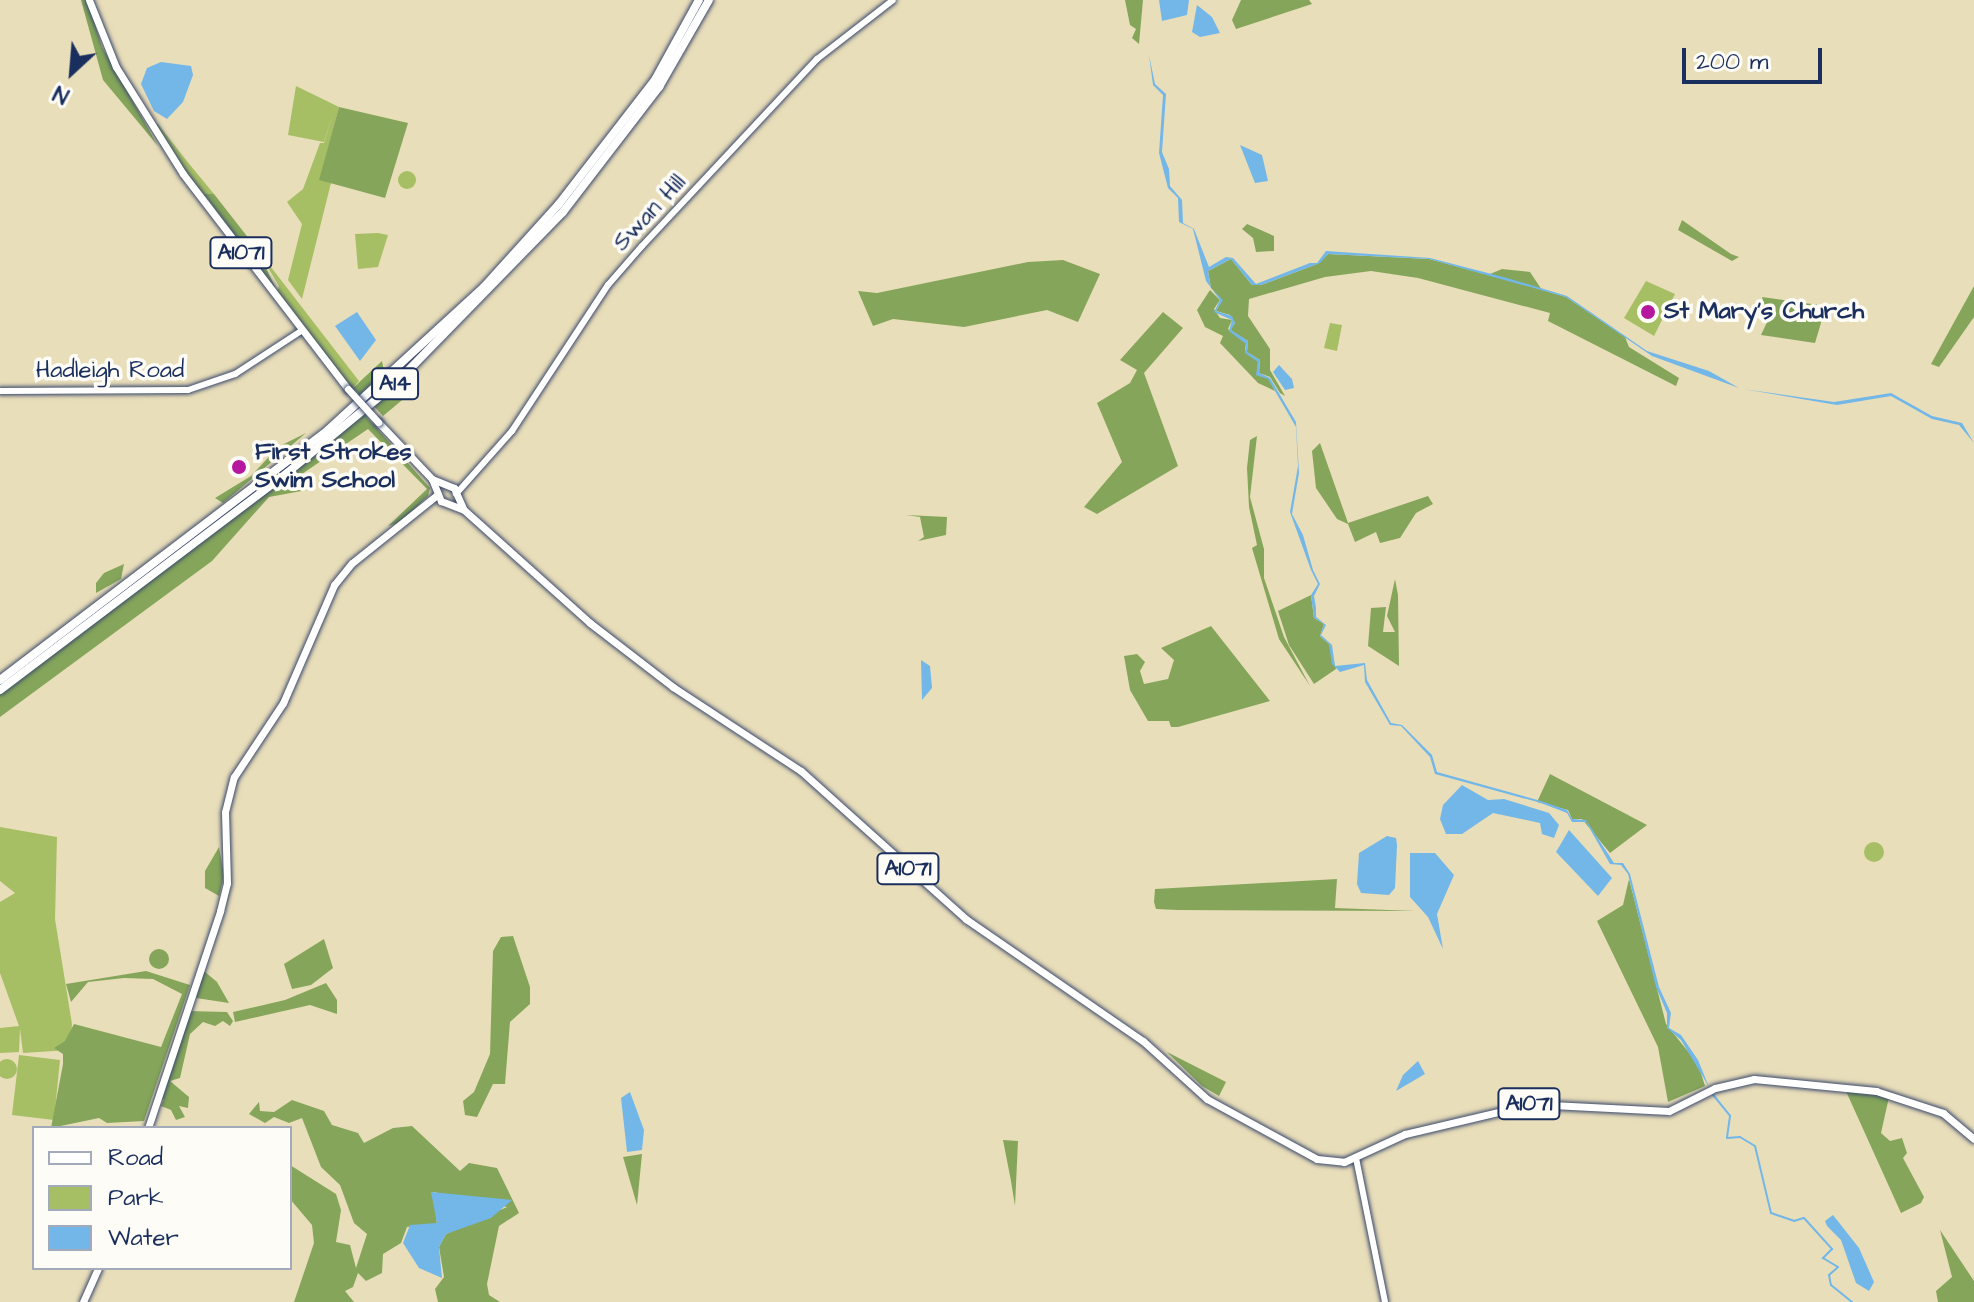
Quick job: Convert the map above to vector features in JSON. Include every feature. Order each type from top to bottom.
[{"type":"highway","name":"A14","points":[[0,680],[328,430],[451,318],[559,204],[605,146],[655,80],[699,0]]},
{"type":"highway","name":"A14","points":[[0,690],[287,473],[406,374],[563,212],[659,87],[709,0]]},
{"type":"main road","name":"A1071","points":[[91,2],[106,46],[147,120],[301,331],[348,389],[432,479],[438,493]]},
{"type":"main road","name":"A1071","points":[[432,479],[449,486]]},
{"type":"main road","points":[[149,1126],[227,883],[225,812],[234,777],[283,703],[334,585],[352,563],[427,506],[438,493],[449,486],[456,495],[446,503],[427,506]]},
{"type":"main road","points":[[438,493],[446,503]]},
{"type":"main road","name":"A1071","points":[[456,495],[464,510]]},
{"type":"main road","name":"A1071","points":[[446,503],[464,510],[644,665],[801,771],[966,919],[1149,1046],[1196,1092],[1291,1146],[1326,1161],[1356,1158],[1405,1134],[1501,1108],[1563,1102],[1657,1113],[1715,1088],[1754,1079],[1839,1084],[1943,1113],[1974,1139]]},
{"type":"main road","points":[[83,1302],[97,1270]]},
{"type":"street","name":"Swan Hill","points":[[456,495],[512,431],[608,285],[642,246],[817,59],[893,0]]},
{"type":"street","name":"Hadleigh Road","points":[[0,391],[188,390],[235,374],[301,331]]},
{"type":"street","name":"Swan Hill","points":[[449,486],[467,480]]},
{"type":"street","points":[[1356,1158],[1385,1302]]},
{"type":"green space","points":[[81,0],[87,0],[102,47],[158,146],[103,80]]},
{"type":"green space","points":[[1125,0],[1143,0],[1139,44],[1132,38],[1136,29],[1130,25]]},
{"type":"green space","points":[[1241,0],[1309,0],[1312,4],[1236,29],[1232,20]]},
{"type":"green space","points":[[296,86],[339,107],[320,179],[331,183],[302,299],[288,280],[302,224],[287,202],[303,189],[320,143],[324,143],[333,113],[324,142],[288,135]]},
{"type":"green space","points":[[339,107],[408,123],[385,198],[319,180]]},
{"type":"green space","points":[[158,124],[214,194],[202,197],[152,127]]},
{"type":"green space","points":[[407,171],[416,180],[407,189],[398,180]]},
{"type":"green space","points":[[204,194],[214,194],[257,249],[278,293]]},
{"type":"green space","points":[[1682,220],[1739,257],[1732,261],[1678,230]]},
{"type":"green space","points":[[1247,224],[1274,236],[1274,251],[1256,252],[1253,238],[1242,229]]},
{"type":"green space","points":[[355,234],[388,235],[378,267],[358,269]]},
{"type":"green space","points":[[257,249],[359,381],[353,388],[348,389],[274,297],[279,286]]},
{"type":"green space","points":[[1328,254],[1429,259],[1496,277],[1490,274],[1502,269],[1530,272],[1542,290],[1566,297],[1625,337],[1629,347],[1679,378],[1676,386],[1548,321],[1550,313],[1418,278],[1371,271],[1325,277],[1249,299],[1248,316],[1270,349],[1270,370],[1285,396],[1270,377],[1259,373],[1260,360],[1247,352],[1248,341],[1230,330],[1235,323],[1230,315],[1216,311],[1222,300],[1211,288],[1208,271],[1231,259],[1252,285],[1261,285],[1317,264]]},
{"type":"green space","points":[[1063,260],[1100,274],[1078,322],[1047,310],[964,327],[893,319],[873,326],[858,291],[877,293],[1028,262]]},
{"type":"green space","points":[[1646,281],[1675,294],[1654,336],[1624,318]]},
{"type":"green space","points":[[1974,286],[1974,317],[1939,367],[1931,364]]},
{"type":"green space","points":[[1210,290],[1220,300],[1214,309],[1220,318],[1232,320],[1228,329],[1246,343],[1245,350],[1258,361],[1257,375],[1268,378],[1275,391],[1258,383],[1220,343],[1223,336],[1205,327],[1197,310]]},
{"type":"green space","points":[[1762,297],[1826,306],[1815,343],[1761,335],[1768,320]]},
{"type":"green space","points":[[1163,312],[1183,328],[1144,373],[1178,466],[1097,514],[1084,507],[1122,462],[1097,403],[1130,383],[1137,370],[1120,360]]},
{"type":"green space","points":[[1330,323],[1342,325],[1337,351],[1324,348]]},
{"type":"green space","points":[[382,361],[384,371],[361,396],[353,388]]},
{"type":"green space","points":[[403,380],[419,386],[383,416],[373,405]]},
{"type":"green space","points":[[364,414],[430,488],[428,496],[399,523],[388,526],[427,489],[368,429],[299,476],[307,490],[269,497],[212,561],[0,717],[0,692]]},
{"type":"green space","points":[[306,433],[223,503],[215,498],[251,476],[278,447]]},
{"type":"green space","points":[[1257,436],[1250,497],[1264,549],[1264,578],[1284,637],[1310,686],[1279,639],[1252,548],[1257,545],[1249,507],[1247,468],[1250,440]]},
{"type":"green space","points":[[1320,443],[1348,523],[1428,496],[1433,504],[1416,513],[1400,538],[1380,543],[1376,532],[1355,542],[1348,524],[1337,519],[1316,488],[1312,451]]},
{"type":"green space","points":[[906,515],[947,517],[946,535],[918,541],[924,537],[920,517]]},
{"type":"green space","points":[[124,564],[121,579],[96,593],[96,583],[104,573]]},
{"type":"green space","points":[[1395,579],[1399,666],[1368,646],[1371,608],[1386,607],[1383,632],[1395,632],[1387,616]]},
{"type":"green space","points":[[1311,595],[1314,618],[1324,624],[1320,636],[1329,644],[1336,669],[1314,684],[1289,645],[1278,611]]},
{"type":"green space","points":[[1211,626],[1270,701],[1178,727],[1171,727],[1169,721],[1148,721],[1130,690],[1124,656],[1137,654],[1145,662],[1140,671],[1144,684],[1168,679],[1174,660],[1161,648]]},
{"type":"green space","points":[[1550,774],[1647,825],[1610,853],[1582,819],[1572,819],[1568,810],[1537,802]]},
{"type":"green space","points":[[0,827],[57,837],[55,919],[72,1024],[70,1050],[23,1053],[20,1029],[19,1052],[0,1053],[0,1028],[19,1026],[0,973],[0,902],[15,893],[0,881]]},
{"type":"green space","points":[[1874,842],[1881,845],[1884,852],[1881,859],[1874,862],[1867,859],[1864,852],[1867,845]]},
{"type":"green space","points":[[219,847],[224,875],[219,896],[205,888],[205,871]]},
{"type":"green space","points":[[1337,879],[1335,908],[1416,911],[1177,910],[1156,909],[1154,902],[1155,889]]},
{"type":"green space","points":[[1629,879],[1666,1024],[1698,1064],[1705,1086],[1668,1102],[1658,1047],[1597,921],[1623,905]]},
{"type":"green space","points":[[513,936],[530,987],[530,1004],[510,1022],[505,1084],[493,1084],[477,1117],[465,1115],[463,1101],[474,1092],[490,1054],[493,951],[501,937]]},
{"type":"green space","points":[[324,939],[333,968],[311,985],[292,989],[284,964]]},
{"type":"green space","points":[[159,949],[166,952],[169,959],[166,966],[159,969],[152,966],[149,959],[152,952]]},
{"type":"green space","points":[[146,971],[190,985],[144,1121],[107,1123],[99,1118],[51,1126],[63,1064],[63,1054],[54,1048],[65,1041],[74,1024],[161,1047],[182,994],[153,979],[124,978],[88,982],[71,1002],[66,984]]},
{"type":"green space","points":[[204,971],[217,982],[229,1003],[196,998]]},
{"type":"green space","points":[[326,983],[337,1000],[337,1014],[310,1005],[235,1022],[233,1012],[285,1000]]},
{"type":"green space","points":[[188,1011],[227,1012],[233,1021],[230,1026],[223,1021],[215,1026],[203,1022],[190,1034],[180,1078],[170,1081],[189,1097],[188,1108],[179,1106],[185,1117],[176,1120],[171,1110],[161,1106],[164,1099],[159,1101]]},
{"type":"green space","points":[[1167,1052],[1226,1082],[1219,1096],[1202,1086]]},
{"type":"green space","points":[[19,1055],[60,1060],[54,1120],[12,1115]]},
{"type":"green space","points":[[3,1060],[11,1060],[16,1065],[16,1073],[11,1078],[-1,1074],[-1,1064]]},
{"type":"green space","points":[[1845,1089],[1889,1097],[1881,1133],[1890,1141],[1902,1138],[1907,1153],[1903,1158],[1924,1197],[1921,1203],[1901,1213]]},
{"type":"green space","points":[[292,1100],[324,1111],[332,1125],[358,1133],[364,1143],[393,1128],[412,1126],[460,1171],[469,1163],[497,1168],[519,1213],[499,1226],[487,1284],[489,1295],[500,1302],[438,1302],[435,1289],[444,1277],[439,1247],[446,1234],[507,1207],[433,1192],[437,1224],[407,1227],[401,1243],[383,1254],[382,1273],[366,1281],[358,1273],[353,1287],[345,1291],[354,1302],[294,1302],[314,1243],[312,1225],[292,1201],[292,1166],[336,1194],[341,1210],[336,1242],[350,1245],[356,1268],[367,1234],[354,1223],[340,1185],[321,1167],[302,1118],[289,1123],[274,1117],[265,1123],[249,1114],[259,1102],[260,1111],[274,1112]]},
{"type":"green space","points":[[1003,1140],[1018,1141],[1015,1206],[1011,1181]]},
{"type":"green space","points":[[642,1154],[637,1205],[623,1157]]},
{"type":"green space","points":[[1940,1230],[1974,1281],[1974,1302],[1938,1302],[1936,1291],[1952,1277]]},
{"type":"water","points":[[1159,0],[1189,0],[1187,15],[1162,21]]},
{"type":"water","points":[[1197,5],[1212,17],[1220,33],[1200,37],[1192,32]]},
{"type":"water","points":[[1149,55],[1155,84],[1166,94],[1162,152],[1169,169],[1170,186],[1182,200],[1183,223],[1194,229],[1209,267],[1226,257],[1233,258],[1256,284],[1317,263],[1326,251],[1430,258],[1567,296],[1647,351],[1709,371],[1739,388],[1652,356],[1566,297],[1429,259],[1328,254],[1320,263],[1261,285],[1252,285],[1231,259],[1208,271],[1211,288],[1206,281],[1193,229],[1179,222],[1178,198],[1168,188],[1159,153],[1163,95],[1153,85]]},
{"type":"water","points":[[161,62],[191,66],[193,75],[183,102],[167,119],[154,111],[141,84],[147,68]]},
{"type":"water","points":[[1240,145],[1262,155],[1268,181],[1255,183]]},
{"type":"water","points":[[1212,289],[1223,300],[1216,311],[1232,316],[1235,323],[1231,330],[1248,341],[1247,352],[1260,360],[1259,373],[1270,378],[1296,422],[1299,473],[1292,514],[1303,535],[1320,584],[1314,596],[1316,617],[1326,625],[1321,635],[1332,645],[1335,666],[1365,663],[1367,680],[1391,723],[1402,725],[1432,755],[1437,772],[1541,801],[1567,810],[1572,819],[1586,820],[1614,863],[1623,863],[1630,874],[1659,987],[1671,1013],[1669,1028],[1681,1035],[1698,1060],[1709,1087],[1681,1040],[1667,1028],[1667,1013],[1656,987],[1628,874],[1621,865],[1610,864],[1586,822],[1572,822],[1567,813],[1541,803],[1435,774],[1430,757],[1401,726],[1390,725],[1365,682],[1364,665],[1340,672],[1332,664],[1329,644],[1320,636],[1324,624],[1314,618],[1311,595],[1318,584],[1290,512],[1298,466],[1296,427],[1268,379],[1256,375],[1258,362],[1245,353],[1246,344],[1229,331],[1232,320],[1214,312],[1220,300]]},
{"type":"water","points":[[357,312],[376,340],[360,361],[335,326]]},
{"type":"water","points":[[1279,365],[1292,379],[1294,388],[1285,390],[1273,372]]},
{"type":"water","points":[[1743,389],[1834,402],[1891,393],[1932,416],[1962,423],[1974,443],[1959,425],[1932,419],[1891,396],[1837,405]]},
{"type":"water","points":[[921,660],[930,666],[932,688],[922,700]]},
{"type":"water","points":[[1462,785],[1488,800],[1504,799],[1549,813],[1559,825],[1554,838],[1542,834],[1540,823],[1493,813],[1462,834],[1446,834],[1440,819],[1443,805]]},
{"type":"water","points":[[1569,830],[1612,878],[1598,896],[1556,852]]},
{"type":"water","points":[[1387,836],[1396,838],[1395,888],[1389,895],[1361,893],[1357,884],[1359,853]]},
{"type":"water","points":[[1410,853],[1435,853],[1454,875],[1437,914],[1443,949],[1428,917],[1410,897]]},
{"type":"water","points":[[1418,1061],[1425,1074],[1396,1091],[1403,1075]]},
{"type":"water","points":[[630,1092],[644,1130],[642,1150],[627,1152],[621,1098]]},
{"type":"water","points":[[431,1192],[512,1200],[491,1218],[446,1234],[439,1247],[442,1278],[419,1268],[403,1243],[410,1225],[437,1223]]},
{"type":"water","points":[[1833,1215],[1859,1248],[1874,1282],[1869,1291],[1856,1283],[1841,1240],[1827,1226],[1825,1221]]},
{"type":"waterway","points":[[1710,1091],[1730,1116],[1727,1138],[1740,1137],[1755,1146],[1771,1213],[1794,1221],[1804,1218],[1832,1249],[1823,1258],[1838,1267],[1829,1275],[1831,1285],[1852,1302]]},
{"type":"place","name":"St Mary's Church","points":[[1648,312]]},
{"type":"place","name":"First Strokes Swim School","points":[[239,467]]}]
